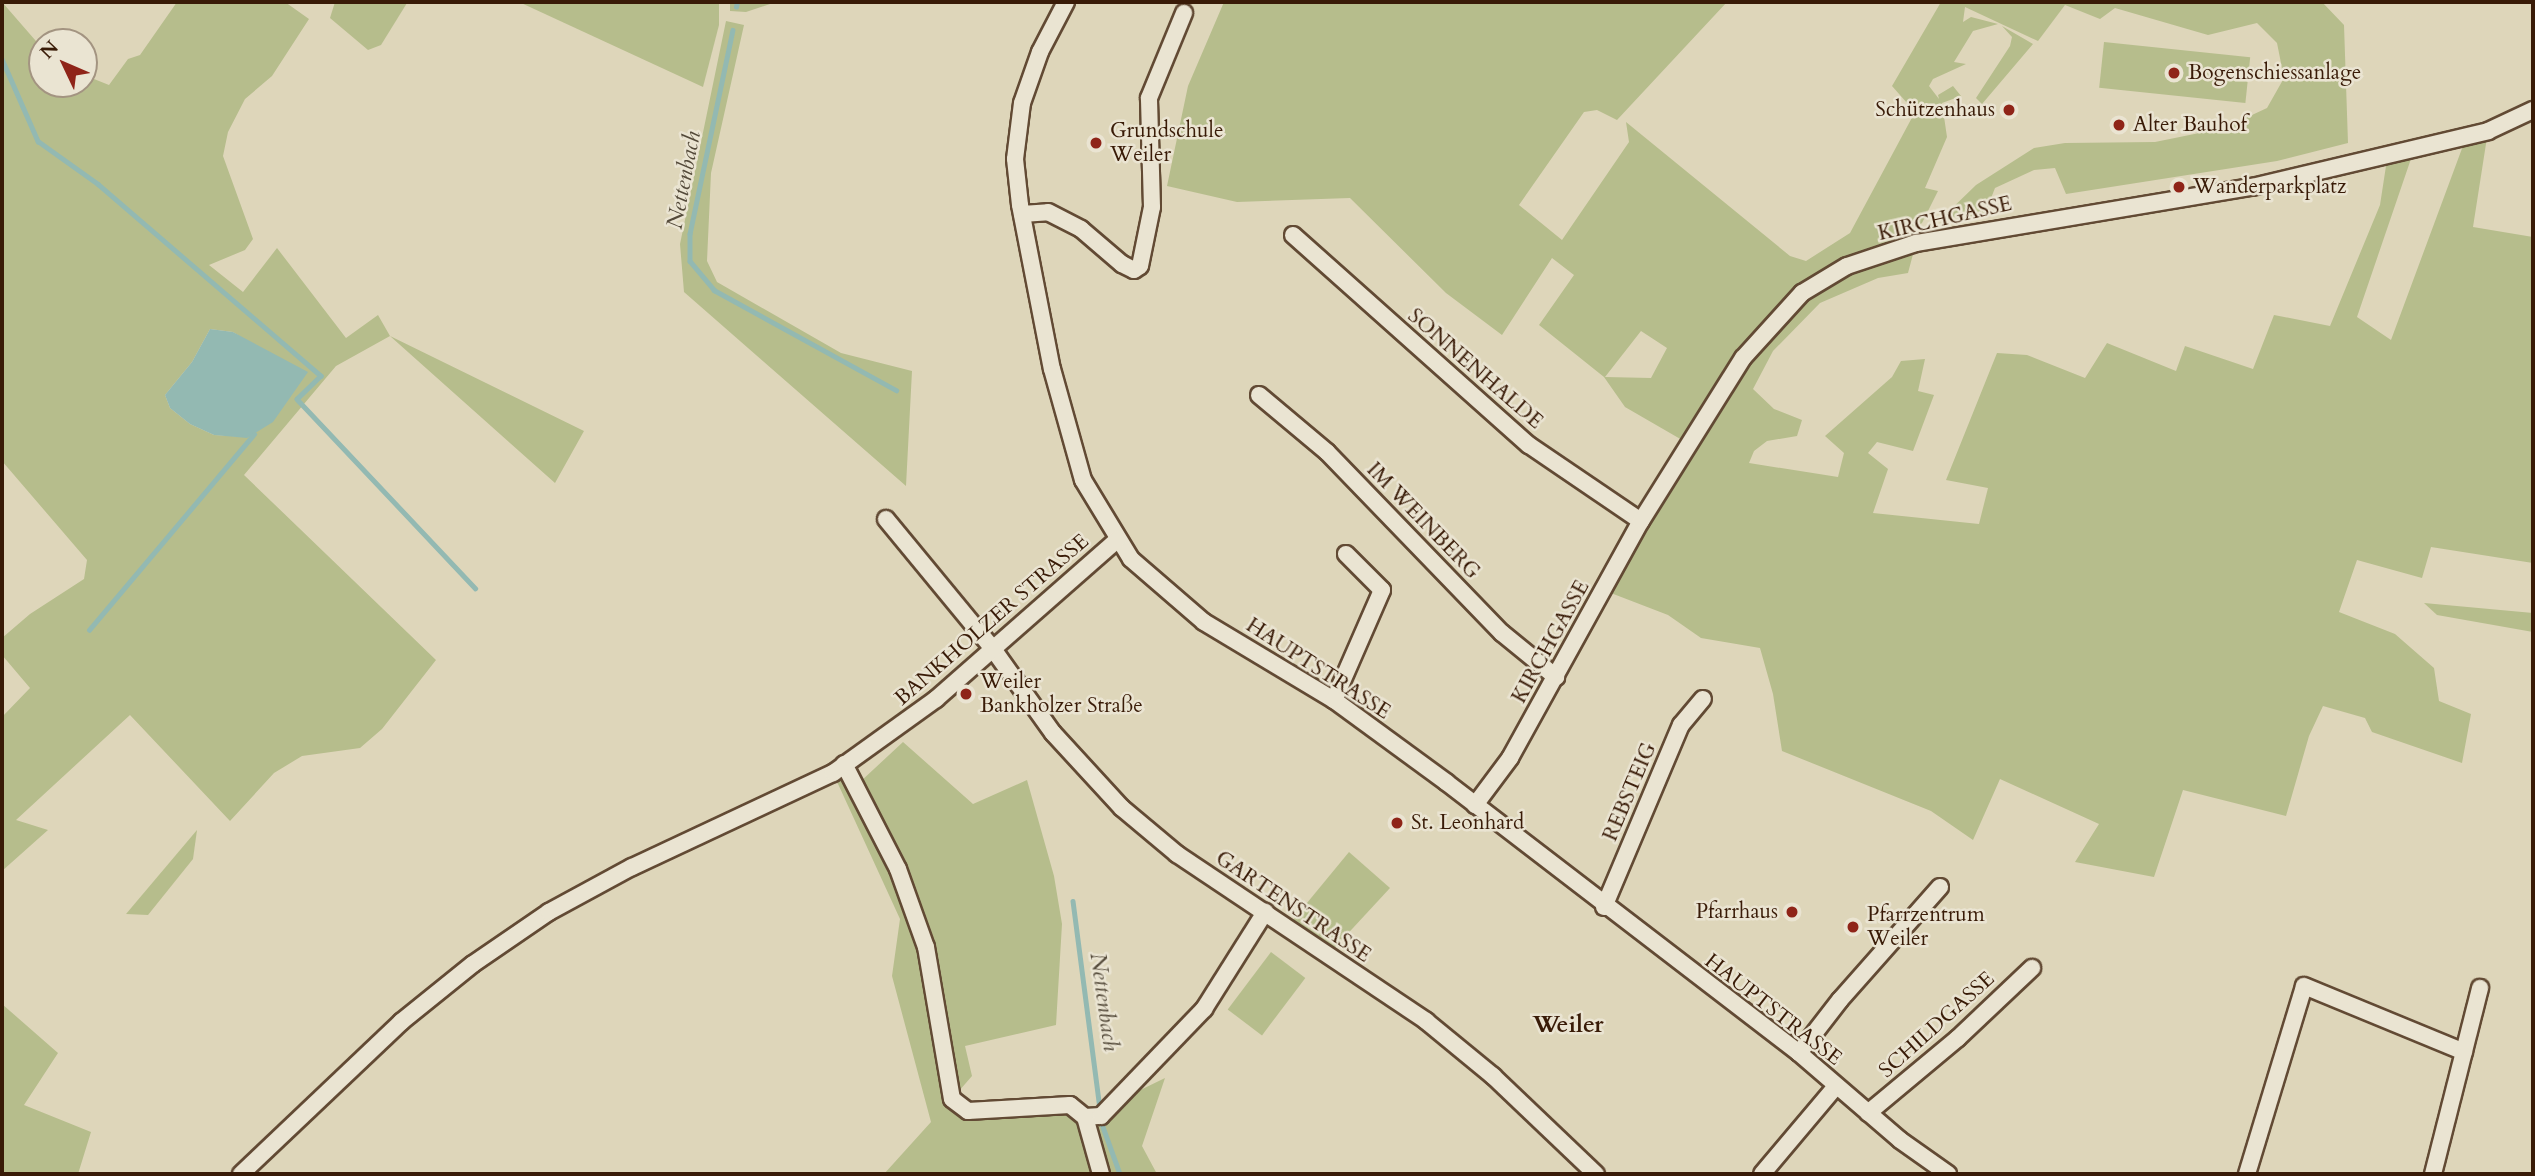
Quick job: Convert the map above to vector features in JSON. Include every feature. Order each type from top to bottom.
[{"type":"street","name":"HAUPTSTRASSE","points":[[1066,2],[1040,52],[1022,103],[1015,159],[1022,214],[1052,369],[1083,480],[1118,539],[1138,566],[1204,622],[1334,699],[1475,805],[1799,1053],[1942,1173]]},
{"type":"street","points":[[1022,214],[1048,212],[1081,229],[1122,264],[1134,270],[1140,266],[1153,207],[1149,99],[1184,13]]},
{"type":"street","name":"KIRCHGASSE","points":[[1475,805],[1510,758],[1641,521],[1743,359],[1802,293],[1847,266],[1916,243],[2252,187],[2488,131],[2533,110]]},
{"type":"street","name":"SONNENHALDE","points":[[1293,235],[1529,445],[1641,521]]},
{"type":"street","name":"IM WEINBERG","points":[[1259,395],[1327,452],[1502,633],[1556,677]]},
{"type":"street","name":"GARTENSTRASSE","points":[[886,519],[993,649],[1053,733],[1122,808],[1177,854],[1426,1021],[1549,1126],[1596,1174]]},
{"type":"street","name":"BANKHOLZER STRASSE","points":[[241,1174],[401,1022],[538,920],[632,867],[833,774],[892,732],[993,649],[1118,539]]},
{"type":"street","points":[[1334,699],[1382,590],[1346,554]]},
{"type":"street","name":"REBSTEIG","points":[[1604,906],[1681,725],[1703,699]]},
{"type":"street","points":[[844,764],[898,869],[926,947],[952,1099],[968,1111],[1070,1105],[1085,1117],[1101,1174]]},
{"type":"street","points":[[1799,1053],[1840,1000],[1940,887]]},
{"type":"street","points":[[1085,1117],[1101,1116],[1204,1009],[1265,912]]},
{"type":"street","name":"SCHILDGASSE","points":[[1868,1113],[1958,1038],[2032,968]]},
{"type":"street","points":[[2247,1174],[2304,986],[2464,1052]]},
{"type":"street","points":[[2433,1174],[2480,988]]},
{"type":"street","points":[[1762,1174],[1836,1086]]},
{"type":"green space","points":[[2,2],[28,32],[28,98],[98,98],[98,81],[109,85],[128,59],[140,55],[177,2],[285,2],[309,19],[272,76],[245,99],[228,132],[223,156],[253,239],[245,250],[209,265],[243,292],[277,248],[346,338],[378,315],[390,336],[336,366],[244,475],[436,660],[382,729],[360,748],[302,756],[274,773],[230,821],[130,715],[16,820],[48,830],[2,871],[2,717],[30,688],[2,655],[2,638],[30,614],[84,579],[87,560],[2,461]],"holes":[[[210,329],[233,332],[260,349],[248,437],[214,435],[190,424],[170,408],[165,395],[192,362]]]},
{"type":"green space","points":[[335,2],[407,3],[381,45],[368,50],[330,18]]},
{"type":"green space","points":[[519,2],[719,2],[719,25],[703,87]]},
{"type":"green space","points":[[730,2],[776,2],[746,12],[730,11]]},
{"type":"green space","points":[[1224,2],[1727,2],[1617,120],[1597,110],[1584,112],[1519,205],[1562,240],[1629,142],[1626,122],[1790,256],[1806,261],[1850,233],[1915,112],[1892,86],[1941,2],[2322,2],[2344,25],[2348,143],[2277,161],[2066,194],[2055,168],[2034,170],[1995,188],[1984,216],[1942,218],[1976,185],[2034,148],[2065,143],[2155,142],[2224,128],[2267,108],[2284,78],[2277,43],[2257,23],[2208,35],[2115,8],[2100,19],[2065,5],[2038,41],[1965,7],[1963,22],[1971,17],[1998,24],[1973,31],[1954,62],[1966,64],[1933,79],[1929,86],[1939,99],[1938,95],[1953,86],[1961,96],[1942,103],[1947,137],[1925,188],[1938,191],[1922,223],[1909,232],[1905,226],[1883,253],[1916,243],[1908,273],[1878,278],[1820,303],[1773,351],[1753,389],[1774,409],[1802,420],[1797,436],[1767,441],[1754,451],[1749,463],[1838,477],[1844,453],[1825,436],[1892,377],[1901,361],[1925,359],[1918,391],[1934,395],[1913,451],[1877,442],[1868,453],[1888,469],[1873,513],[1979,524],[1988,488],[1946,480],[1997,353],[2027,355],[2085,378],[2107,343],[2176,371],[2185,346],[2253,369],[2274,315],[2330,326],[2380,205],[2388,153],[2415,147],[2357,317],[2391,340],[2467,135],[2488,131],[2473,227],[2533,237],[2533,563],[2431,547],[2422,578],[2357,560],[2339,612],[2395,634],[2434,668],[2439,701],[2471,714],[2462,763],[2372,732],[2365,718],[2323,706],[2309,736],[2286,816],[2183,790],[2154,877],[2075,862],[2099,824],[2000,779],[1973,840],[1931,811],[1782,751],[1773,694],[1760,648],[1701,638],[1668,615],[1603,590],[1689,444],[1625,407],[1604,377],[1539,325],[1574,275],[1552,258],[1502,335],[1446,293],[1350,198],[1237,202],[1167,186],[1188,86]],"holes":[[[1641,331],[1667,348],[1651,378],[1605,377]]]},
{"type":"green space","points":[[726,21],[744,25],[711,173],[707,261],[717,282],[841,353],[912,371],[906,486],[684,292],[680,244]]},
{"type":"green space","points":[[2002,26],[2033,44],[1982,104],[1976,98],[2010,46],[2012,37]]},
{"type":"green space","name":"Bogenschiessanlage","points":[[2104,42],[2250,57],[2245,103],[2099,88]]},
{"type":"green space","points":[[390,336],[584,431],[555,483]]},
{"type":"green space","points":[[2424,603],[2533,613],[2533,632],[2437,615]]},
{"type":"green space","points":[[903,742],[973,804],[1027,780],[1054,876],[1062,924],[1056,1025],[965,1046],[972,1076],[952,1099],[968,1111],[1070,1105],[1085,1117],[1165,1078],[1142,1146],[1157,1174],[884,1174],[931,1122],[892,976],[900,919],[833,773],[860,782]]},
{"type":"green space","points":[[197,830],[193,859],[148,915],[126,914]]},
{"type":"green space","points":[[1349,852],[1390,888],[1328,955],[1288,926]]},
{"type":"green space","points":[[1271,952],[1305,978],[1262,1035],[1228,1010]]},
{"type":"green space","points":[[2,1004],[58,1053],[24,1105],[91,1132],[78,1174],[2,1174]]},
{"type":"water","points":[[210,329],[233,332],[308,372],[273,422],[247,438],[214,435],[190,424],[170,408],[165,395],[192,362]]},
{"type":"waterway","name":"Nettenbach","points":[[736,7],[737,2]]},
{"type":"waterway","name":"Nettenbach","points":[[733,30],[690,234],[690,261],[714,290],[896,390]]},
{"type":"waterway","points":[[2,59],[38,141],[98,184],[321,376],[297,399],[475,588]]},
{"type":"waterway","points":[[89,630],[254,434]]},
{"type":"waterway","name":"Nettenbach","points":[[1073,901],[1100,1108]]},
{"type":"waterway","name":"Nettenbach","points":[[1102,1124],[1120,1174]]},
{"type":"place","name":"Bogenschiessanlage","points":[[2174,73]]},
{"type":"place","name":"Schützenhaus","points":[[2009,110]]},
{"type":"place","name":"Alter Bauhof","points":[[2119,125]]},
{"type":"place","name":"Grundschule Weiler","points":[[1096,143]]},
{"type":"place","name":"Wanderparkplatz","points":[[2179,187]]},
{"type":"place","name":"Weiler Bankholzer Straße","points":[[966,694]]},
{"type":"place","name":"St. Leonhard","points":[[1397,823]]},
{"type":"place","name":"Pfarrhaus","points":[[1792,912]]},
{"type":"place","name":"Pfarrzentrum Weiler","points":[[1853,927]]},
{"type":"district","name":"Weiler","points":[[1568,1025]]}]
